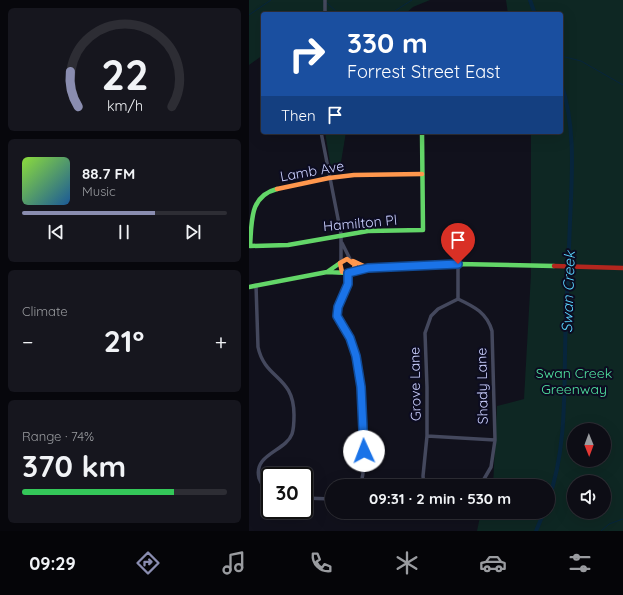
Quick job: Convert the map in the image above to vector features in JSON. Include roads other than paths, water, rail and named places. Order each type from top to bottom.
[{"type":"street","points":[[325,0],[325,12]]},
{"type":"street","points":[[321,134],[341,234],[342,243],[340,268],[342,272]]},
{"type":"street","name":"Hamilton Pl","points":[[250,246],[274,247],[341,234],[378,230],[423,230],[422,134]]},
{"type":"street","name":"Lamb Ave","points":[[250,246],[253,206],[257,198],[273,190],[329,178],[354,175],[422,174]]},
{"type":"street","points":[[342,243],[355,265],[353,271]]},
{"type":"street","points":[[327,272],[345,259],[352,260],[368,268]]},
{"type":"street","points":[[458,264],[458,299]]},
{"type":"street","points":[[249,287],[327,272],[348,273],[368,268],[458,264],[623,268]]},
{"type":"street","points":[[348,273],[348,284],[338,307],[337,316],[354,347],[361,387],[364,451],[362,479]]},
{"type":"street","points":[[256,285],[260,356],[265,364],[287,386],[291,394],[294,412],[292,434],[288,442],[265,457],[260,465],[259,478],[261,481]]},
{"type":"street","name":"Grove Lane","points":[[423,479],[427,436],[425,334],[427,324],[438,309],[458,299]]},
{"type":"street","name":"Shady Lane","points":[[458,299],[478,309],[485,315],[492,331],[495,440],[491,466],[484,479]]},
{"type":"street","points":[[427,436],[495,440]]},
{"type":"street","points":[[313,498],[325,499]]},
{"type":"waterway","points":[[249,15],[271,0]]},
{"type":"waterway","points":[[393,12],[412,0]]},
{"type":"waterway","name":"Swan Creek","points":[[530,0],[534,12]]},
{"type":"waterway","points":[[327,3],[337,12]]},
{"type":"waterway","points":[[563,56],[581,61],[623,85]]},
{"type":"waterway","name":"Swan Creek","points":[[555,479],[564,411],[566,306],[572,186],[571,134],[563,90]]},
{"type":"waterway","name":"Swan Creek","points":[[536,531],[541,519]]},
{"type":"waterway","points":[[601,531],[609,524],[623,519]]},
{"type":"park label","name":"Swan Creek Greenway","points":[[574,382]]}]
